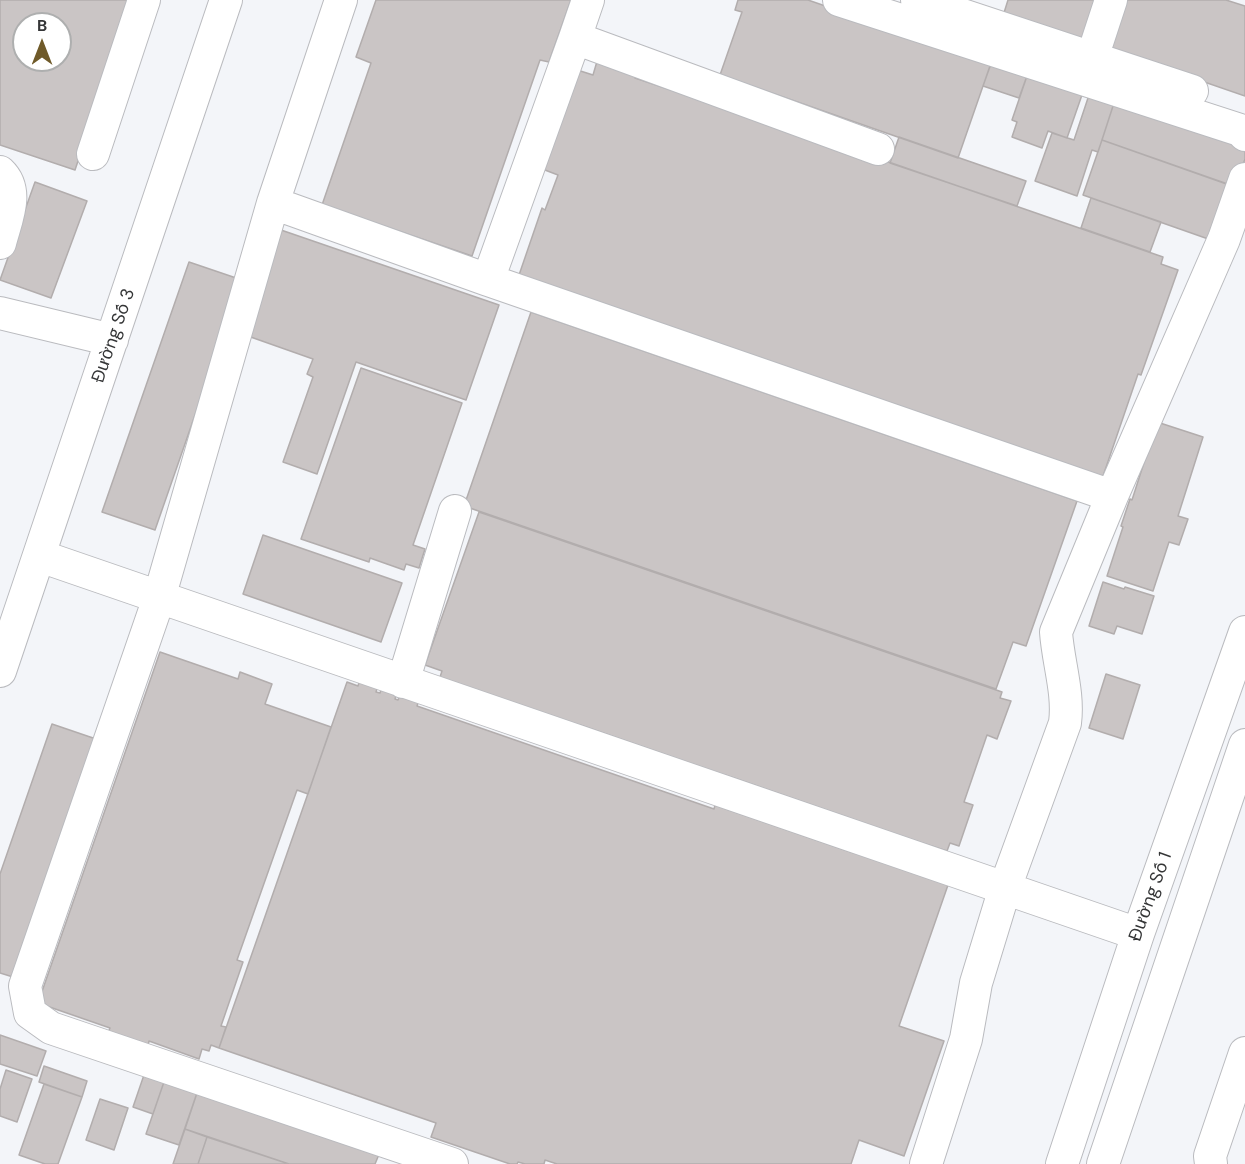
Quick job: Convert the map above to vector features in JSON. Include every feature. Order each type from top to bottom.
[{"type":"street","points":[[93,154],[144,0]]},
{"type":"street","name":"Đường Số 3","points":[[0,670],[226,0]]},
{"type":"street","points":[[341,0],[273,203],[159,598],[26,986],[30,1013],[51,1028],[452,1164]]},
{"type":"street","points":[[488,280],[588,0]]},
{"type":"street","points":[[839,0],[1240,130],[1245,135]]},
{"type":"street","points":[[917,0],[1245,109]]},
{"type":"street","points":[[1092,58],[1111,0]]},
{"type":"street","points":[[576,38],[878,149]]},
{"type":"street","points":[[0,172],[6,178],[12,198],[0,243]]},
{"type":"street","points":[[926,1164],[966,1039],[976,983],[1005,888],[1065,723],[1067,708],[1056,632],[1112,495],[1224,239],[1245,179]]},
{"type":"street","points":[[273,203],[488,280],[1112,495]]},
{"type":"street","points":[[0,313],[112,340]]},
{"type":"street","points":[[403,682],[455,511]]},
{"type":"street","points":[[39,556],[1138,934]]},
{"type":"street","name":"Đường Số 1","points":[[1062,1164],[1138,934],[1245,632]]},
{"type":"street","points":[[1103,1164],[1236,799],[1245,745]]},
{"type":"street","points":[[1192,784],[1236,799]]},
{"type":"street","points":[[1211,1164],[1210,1156],[1245,1053]]},
{"type":"building","points":[[0,0],[132,0],[75,170],[0,145]]},
{"type":"building","points":[[376,0],[571,0],[549,62],[540,60],[472,256],[322,205],[371,63],[356,57]]},
{"type":"building","points":[[738,0],[808,0],[991,63],[958,158],[720,75],[742,12],[735,10]]},
{"type":"building","points":[[1008,0],[1106,0],[1089,46],[1003,16]]},
{"type":"building","points":[[1120,0],[1226,0],[1245,6],[1245,96],[1103,47]]},
{"type":"building","points":[[598,58],[637,72],[635,78],[671,90],[672,87],[1163,257],[1161,264],[1178,270],[1141,375],[1138,374],[1102,479],[518,278],[542,208],[545,210],[558,175],[537,167],[571,68],[593,75]]},
{"type":"building","points":[[992,61],[1028,73],[1019,98],[983,86]]},
{"type":"building","points":[[1028,73],[1083,92],[1067,138],[1048,131],[1042,148],[1012,137],[1017,122],[1012,120]]},
{"type":"building","points":[[1089,95],[1114,103],[1098,152],[1092,150],[1077,196],[1035,181],[1052,133],[1074,140]]},
{"type":"building","points":[[1114,103],[1245,148],[1245,159],[1235,187],[1102,140]]},
{"type":"building","points":[[899,137],[1026,181],[1017,206],[890,163]]},
{"type":"building","points":[[1102,140],[1239,188],[1214,241],[1083,195]]},
{"type":"building","points":[[35,182],[87,201],[51,298],[0,280]]},
{"type":"building","points":[[1091,198],[1161,222],[1150,252],[1081,228]]},
{"type":"building","points":[[281,230],[499,305],[466,400],[356,362],[317,474],[283,462],[313,377],[307,374],[313,359],[245,335]]},
{"type":"building","points":[[189,262],[242,280],[155,530],[102,512]]},
{"type":"building","points":[[531,312],[1077,501],[1026,646],[1013,642],[996,689],[464,506]]},
{"type":"building","points":[[361,368],[462,403],[413,545],[425,549],[419,568],[406,564],[404,570],[370,558],[369,562],[301,539]]},
{"type":"building","points":[[1157,422],[1203,437],[1178,516],[1188,519],[1179,545],[1169,542],[1153,591],[1107,576],[1123,527],[1121,526],[1130,499],[1132,500]]},
{"type":"building","points":[[479,512],[1002,692],[1000,698],[1011,701],[997,739],[987,735],[964,802],[973,805],[959,846],[950,843],[947,851],[871,829],[872,826],[725,775],[725,778],[703,768],[580,725],[579,730],[440,677],[442,671],[425,665]]},
{"type":"building","points":[[263,535],[402,583],[381,642],[243,594]]},
{"type":"building","points":[[1103,582],[1154,596],[1142,634],[1117,626],[1114,634],[1089,626]]},
{"type":"building","points":[[160,652],[238,679],[240,672],[272,684],[265,704],[331,727],[308,794],[297,790],[237,960],[243,962],[221,1026],[226,1027],[219,1048],[211,1045],[209,1051],[202,1049],[199,1059],[149,1041],[148,1045],[108,1033],[110,1028],[38,1003]]},
{"type":"building","points":[[1106,674],[1140,685],[1123,739],[1089,728]]},
{"type":"building","points":[[360,679],[378,685],[376,692],[380,693],[383,684],[398,689],[395,699],[398,700],[402,690],[420,697],[417,706],[714,809],[715,805],[854,853],[855,849],[874,856],[873,859],[948,885],[899,1026],[944,1041],[904,1156],[859,1140],[851,1164],[557,1164],[545,1160],[544,1164],[518,1162],[510,1164],[431,1137],[436,1123],[219,1048],[347,682],[358,686]]},
{"type":"building","points":[[52,724],[96,739],[13,977],[0,973],[0,874]]},
{"type":"building","points":[[0,1035],[46,1051],[37,1076],[0,1064]]},
{"type":"building","points":[[44,1066],[87,1081],[82,1097],[39,1082]]},
{"type":"building","points":[[6,1070],[32,1079],[17,1122],[0,1116],[0,1089]]},
{"type":"building","points":[[145,1072],[165,1079],[153,1114],[133,1107]]},
{"type":"building","points":[[165,1079],[198,1090],[179,1145],[146,1134]]},
{"type":"building","points":[[44,1084],[82,1097],[58,1164],[45,1164],[19,1155]]},
{"type":"building","points":[[198,1090],[380,1152],[375,1164],[289,1164],[185,1129]]},
{"type":"building","points":[[100,1099],[128,1108],[114,1150],[86,1140]]},
{"type":"building","points":[[185,1129],[207,1137],[198,1164],[173,1164]]},
{"type":"building","points":[[207,1137],[289,1164],[198,1164]]}]
